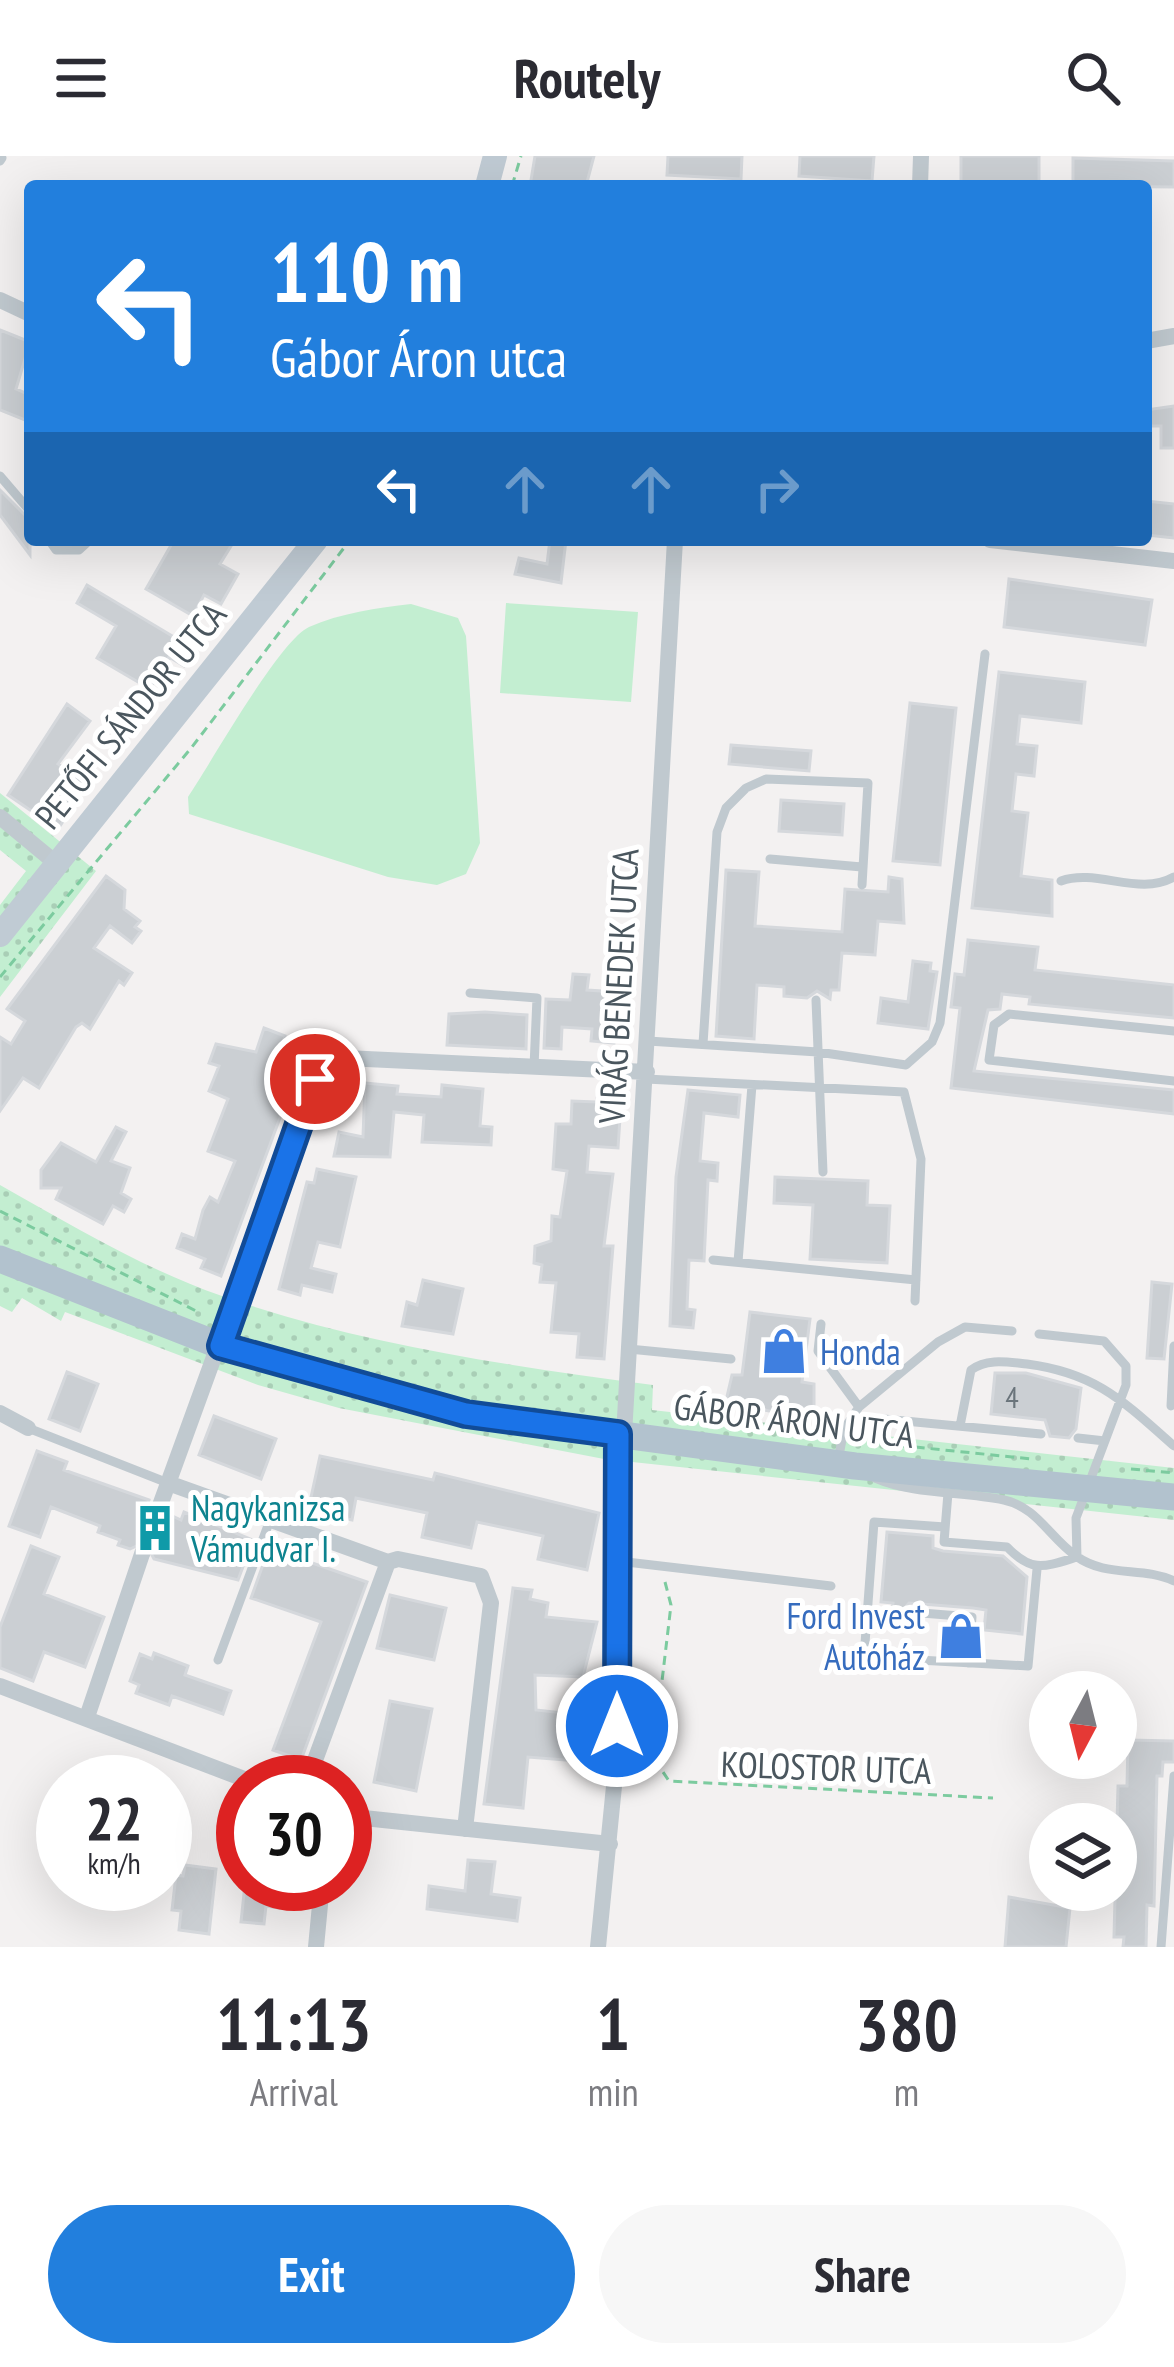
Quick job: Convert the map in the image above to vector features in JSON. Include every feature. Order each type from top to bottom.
[{"type":"main road","name":"GÁBOR ÁRON UTCA","points":[[0,1259],[466,1414],[621,1435],[1091,1477],[1174,1497]]},
{"type":"street","name":"PETŐFI SÁNDOR UTCA","points":[[0,935],[311,546]]},
{"type":"street","name":"VIRÁG BENEDEK UTCA","points":[[598,1947],[610,1844],[621,1435],[675,546]]},
{"type":"street","points":[[1043,546],[1174,561]]},
{"type":"street","points":[[0,817],[57,864]]},
{"type":"street","points":[[158,1511],[315,1079],[325,1065],[345,1058],[646,1076]]},
{"type":"street","points":[[0,1413],[28,1428]]},
{"type":"street","points":[[168,1484],[388,1562],[398,1559],[481,1576],[490,1592],[465,1829]]},
{"type":"street","points":[[87,1717],[142,1554]]},
{"type":"street","points":[[317,1755],[388,1562]]},
{"type":"street","points":[[0,1686],[216,1768]]},
{"type":"street","points":[[372,1819],[610,1844]]},
{"type":"street","points":[[316,1947],[319,1911]]},
{"type":"lane","points":[[0,476],[24,504]]},
{"type":"lane","points":[[53,546],[68,552],[80,546]]},
{"type":"lane","points":[[914,1301],[921,1159],[904,1092],[906,1065],[932,1042],[940,1023],[985,655]]},
{"type":"lane","points":[[703,1044],[717,832],[731,801],[752,784],[775,778],[868,783],[862,885]]},
{"type":"lane","points":[[770,860],[862,867]]},
{"type":"lane","points":[[1060,881],[1084,877],[1174,888]]},
{"type":"lane","points":[[1155,885],[1174,877]]},
{"type":"lane","points":[[470,993],[537,998],[534,1067]]},
{"type":"lane","points":[[816,1000],[824,1172]]},
{"type":"lane","points":[[1174,1031],[1009,1014],[994,1025],[989,1060],[1174,1081]]},
{"type":"lane","points":[[648,1041],[818,1052],[906,1065]]},
{"type":"lane","points":[[646,1076],[904,1092]]},
{"type":"lane","points":[[738,1262],[752,1085]]},
{"type":"lane","points":[[713,1259],[916,1280]]},
{"type":"lane","points":[[821,1324],[818,1351],[855,1412]]},
{"type":"lane","points":[[1012,1331],[958,1329],[855,1412],[845,1456],[880,1481],[1006,1500],[1028,1510],[1077,1557],[1101,1569],[1159,1574],[1174,1581]]},
{"type":"lane","points":[[1039,1334],[1112,1344],[1128,1376],[1074,1527],[1077,1557]]},
{"type":"lane","points":[[1171,1406],[1174,1346]]},
{"type":"lane","points":[[629,1349],[731,1359]]},
{"type":"lane","points":[[960,1426],[968,1377],[986,1362],[1070,1370],[1121,1399],[1174,1446]]},
{"type":"lane","points":[[855,1412],[1041,1434]]},
{"type":"lane","points":[[28,1428],[168,1484]]},
{"type":"lane","points":[[1078,1438],[1105,1441]]},
{"type":"lane","points":[[948,1492],[944,1542],[1007,1547],[1026,1568],[1077,1557]]},
{"type":"lane","points":[[218,1660],[270,1520]]},
{"type":"lane","points":[[945,1527],[874,1522],[864,1657],[1028,1666],[1037,1569]]},
{"type":"lane","points":[[618,1561],[831,1586]]},
{"type":"lane","points":[[909,1612],[972,1617],[968,1663]]},
{"type":"lane","points":[[1161,1947],[1174,1776]]},
{"type":"path","points":[[0,977],[191,747],[345,546]]},
{"type":"path","points":[[0,1211],[225,1335]]},
{"type":"path","points":[[797,1435],[845,1456],[1049,1461]]},
{"type":"path","points":[[1091,1477],[1174,1473]]},
{"type":"path","name":"KOLOSTOR UTCA","points":[[654,1564],[671,1605],[653,1757],[669,1781],[993,1798]]},
{"type":"green space","points":[[506,603],[638,612],[631,702],[500,693]]},
{"type":"green space","points":[[411,604],[458,618],[466,636],[480,843],[466,874],[437,885],[388,877],[189,814],[188,797],[296,637],[333,618]]},
{"type":"green space","points":[[0,793],[96,871],[0,997],[0,905],[26,871],[0,850]]},
{"type":"green space","points":[[0,1185],[136,1260],[222,1296],[381,1340],[653,1385],[652,1410],[1174,1468],[1174,1520],[604,1459],[339,1408],[258,1385],[65,1312],[61,1321],[22,1298],[12,1312],[0,1306]]},
{"type":"building","points":[[535,156],[594,156],[588,180],[531,180]]},
{"type":"building","points":[[668,156],[742,156],[741,179],[667,175]]},
{"type":"building","points":[[800,156],[874,156],[872,180],[799,176]]},
{"type":"building","points":[[961,156],[1039,156],[1039,180],[961,180]]},
{"type":"building","points":[[1073,158],[1174,161],[1174,187],[1152,187],[1152,180],[1073,180]]},
{"type":"building","points":[[0,330],[24,340],[24,362],[16,389],[24,392],[24,420],[0,410]]},
{"type":"building","points":[[1174,406],[1174,448],[1161,448],[1161,426],[1152,426],[1152,409]]},
{"type":"building","points":[[0,490],[24,514],[24,546],[30,546],[30,555],[0,515]]},
{"type":"building","points":[[1152,502],[1174,504],[1174,538],[1152,536]]},
{"type":"building","points":[[171,546],[231,546],[220,564],[238,574],[221,604],[204,595],[193,616],[146,589]]},
{"type":"building","points":[[549,546],[565,546],[561,583],[515,574],[519,558],[547,564]]},
{"type":"building","points":[[1009,579],[1152,600],[1145,645],[1004,627]]},
{"type":"building","points":[[87,585],[194,649],[184,666],[169,657],[150,689],[97,658],[116,626],[77,603]]},
{"type":"building","points":[[999,672],[1085,682],[1081,723],[1020,716],[1017,744],[1037,746],[1034,776],[1016,774],[1012,811],[1028,813],[1021,876],[1052,880],[1052,916],[972,908]]},
{"type":"building","points":[[910,703],[956,708],[940,865],[893,861]]},
{"type":"building","points":[[67,704],[90,721],[58,764],[88,784],[58,829],[8,795]]},
{"type":"building","points":[[731,745],[811,751],[809,771],[729,764]]},
{"type":"building","points":[[781,800],[844,804],[842,835],[779,831]]},
{"type":"building","points":[[726,870],[759,872],[755,926],[842,932],[845,889],[888,892],[889,877],[902,879],[904,923],[878,921],[875,955],[842,953],[839,990],[831,990],[830,999],[817,991],[807,998],[784,996],[784,987],[757,985],[754,1039],[716,1036]]},
{"type":"building","points":[[106,876],[125,890],[124,909],[140,921],[135,927],[141,931],[132,943],[110,926],[94,948],[132,973],[124,985],[119,981],[90,1029],[82,1023],[76,1027],[39,1088],[23,1078],[0,1111],[0,1037],[11,1044],[25,1021],[7,1009]]},
{"type":"building","points":[[968,940],[1038,947],[1035,970],[1174,985],[1174,1018],[1029,1004],[1030,997],[1002,994],[1000,1009],[988,1010],[974,1071],[1174,1090],[1174,1114],[951,1088],[960,1008],[951,1007],[955,974],[964,975]]},
{"type":"building","points":[[913,961],[931,963],[930,971],[937,972],[928,1029],[878,1023],[881,998],[908,1002]]},
{"type":"building","points":[[573,974],[589,975],[587,990],[617,992],[614,1043],[591,1041],[592,1029],[562,1027],[561,1049],[544,1048],[546,999],[570,1000]]},
{"type":"building","points":[[449,1014],[527,1015],[526,1049],[447,1045]]},
{"type":"building","points":[[264,1028],[285,1036],[277,1059],[299,1067],[221,1276],[201,1268],[205,1259],[177,1248],[182,1234],[195,1239],[203,1210],[210,1197],[218,1202],[235,1161],[208,1151],[228,1099],[209,1091],[219,1066],[209,1063],[216,1044],[256,1052]]},
{"type":"building","points":[[365,1083],[398,1086],[397,1094],[441,1097],[442,1085],[483,1089],[480,1126],[492,1127],[491,1145],[422,1142],[424,1115],[394,1112],[390,1157],[334,1156],[339,1132],[363,1137]]},
{"type":"building","points":[[598,1089],[612,1090],[611,1103],[621,1103],[618,1148],[589,1146],[587,1172],[613,1174],[604,1246],[613,1246],[604,1359],[577,1357],[579,1334],[551,1332],[556,1283],[540,1282],[542,1265],[534,1263],[535,1246],[551,1241],[552,1216],[560,1217],[567,1171],[553,1169],[556,1124],[571,1124],[572,1101],[597,1102]]},
{"type":"building","points":[[688,1090],[740,1095],[738,1117],[704,1113],[700,1161],[718,1163],[717,1181],[708,1180],[704,1261],[689,1260],[687,1309],[695,1310],[693,1328],[670,1326],[676,1177]]},
{"type":"building","points":[[116,1127],[126,1132],[111,1161],[130,1168],[121,1193],[131,1199],[124,1212],[113,1206],[103,1224],[56,1199],[61,1188],[41,1188],[41,1170],[61,1143],[96,1162]]},
{"type":"building","points":[[317,1169],[356,1177],[340,1247],[318,1242],[311,1268],[336,1274],[332,1292],[302,1285],[300,1295],[279,1289],[307,1182],[314,1183]]},
{"type":"building","points":[[775,1177],[868,1181],[867,1205],[890,1206],[887,1263],[810,1259],[813,1205],[774,1203]]},
{"type":"building","points":[[423,1280],[463,1289],[453,1334],[402,1326],[407,1302],[417,1305]]},
{"type":"building","points":[[1152,1282],[1172,1284],[1164,1359],[1147,1358]]},
{"type":"building","points":[[750,1312],[810,1319],[802,1382],[814,1384],[814,1410],[769,1411],[726,1401],[732,1375],[742,1375]]},
{"type":"building","points":[[67,1372],[98,1384],[80,1431],[49,1419]]},
{"type":"building","points":[[995,1373],[1026,1373],[1081,1388],[1076,1429],[1069,1438],[1050,1436],[1045,1420],[991,1414]]},
{"type":"building","points":[[214,1416],[276,1439],[261,1479],[199,1455]]},
{"type":"building","name":"Nagykanizsa Vámudvar I.","points":[[37,1451],[67,1462],[64,1470],[149,1500],[145,1512],[153,1522],[170,1515],[181,1520],[184,1512],[253,1540],[238,1580],[154,1559],[145,1542],[130,1549],[118,1545],[120,1540],[98,1532],[100,1526],[51,1507],[40,1537],[9,1526]]},
{"type":"building","points":[[320,1456],[433,1480],[435,1473],[599,1513],[587,1570],[538,1559],[543,1536],[477,1522],[471,1548],[422,1537],[427,1513],[356,1498],[352,1520],[308,1511]]},
{"type":"building","points":[[887,1532],[933,1536],[933,1548],[943,1551],[1003,1556],[1027,1577],[1022,1634],[984,1630],[986,1610],[909,1603],[900,1614],[892,1613],[893,1603],[881,1602]]},
{"type":"building","points":[[31,1546],[59,1557],[44,1594],[104,1617],[85,1667],[44,1652],[33,1681],[0,1668],[0,1627]]},
{"type":"building","points":[[269,1548],[367,1582],[303,1755],[273,1750],[321,1622],[251,1598]]},
{"type":"building","points":[[513,1588],[532,1590],[530,1599],[548,1603],[546,1617],[597,1622],[583,1677],[535,1675],[536,1710],[582,1715],[577,1761],[528,1757],[523,1808],[484,1804]]},
{"type":"building","points":[[390,1595],[446,1608],[434,1660],[377,1648]]},
{"type":"building","points":[[154,1653],[188,1666],[185,1675],[231,1691],[223,1714],[172,1696],[169,1705],[136,1693],[139,1685],[130,1681],[140,1654],[152,1659]]},
{"type":"building","points":[[390,1701],[432,1709],[416,1791],[374,1782]]},
{"type":"building","points":[[1137,1740],[1174,1741],[1174,1762],[1163,1762],[1162,1776],[1157,1776],[1154,1906],[1147,1905],[1146,1947],[1123,1947],[1124,1937],[1114,1937],[1115,1911],[1137,1911],[1137,1803],[1118,1803],[1118,1786],[1127,1786],[1127,1779],[1137,1779]]},
{"type":"building","points":[[468,1860],[495,1862],[491,1894],[520,1898],[517,1921],[427,1909],[429,1886],[465,1891]]},
{"type":"building","points":[[192,1866],[216,1869],[209,1934],[179,1930],[181,1911],[192,1911]]},
{"type":"building","points":[[1009,1897],[1029,1901],[1029,1911],[1070,1911],[1066,1947],[1005,1947]]},
{"type":"building","points":[[242,1911],[265,1911],[264,1924],[241,1922]]},
{"type":"tunnel","points":[[142,1554],[158,1511]]},
{"type":"place","name":"Honda","points":[[784,1351]]},
{"type":"place","name":"Nagykanizsa Vámudvar I.","points":[[155,1528]]},
{"type":"place","name":"Ford Invest Autóház","points":[[961,1636]]},
{"type":"route","points":[[315,1079],[221,1346],[328,1380],[466,1414],[618,1434],[617,1726]]}]
